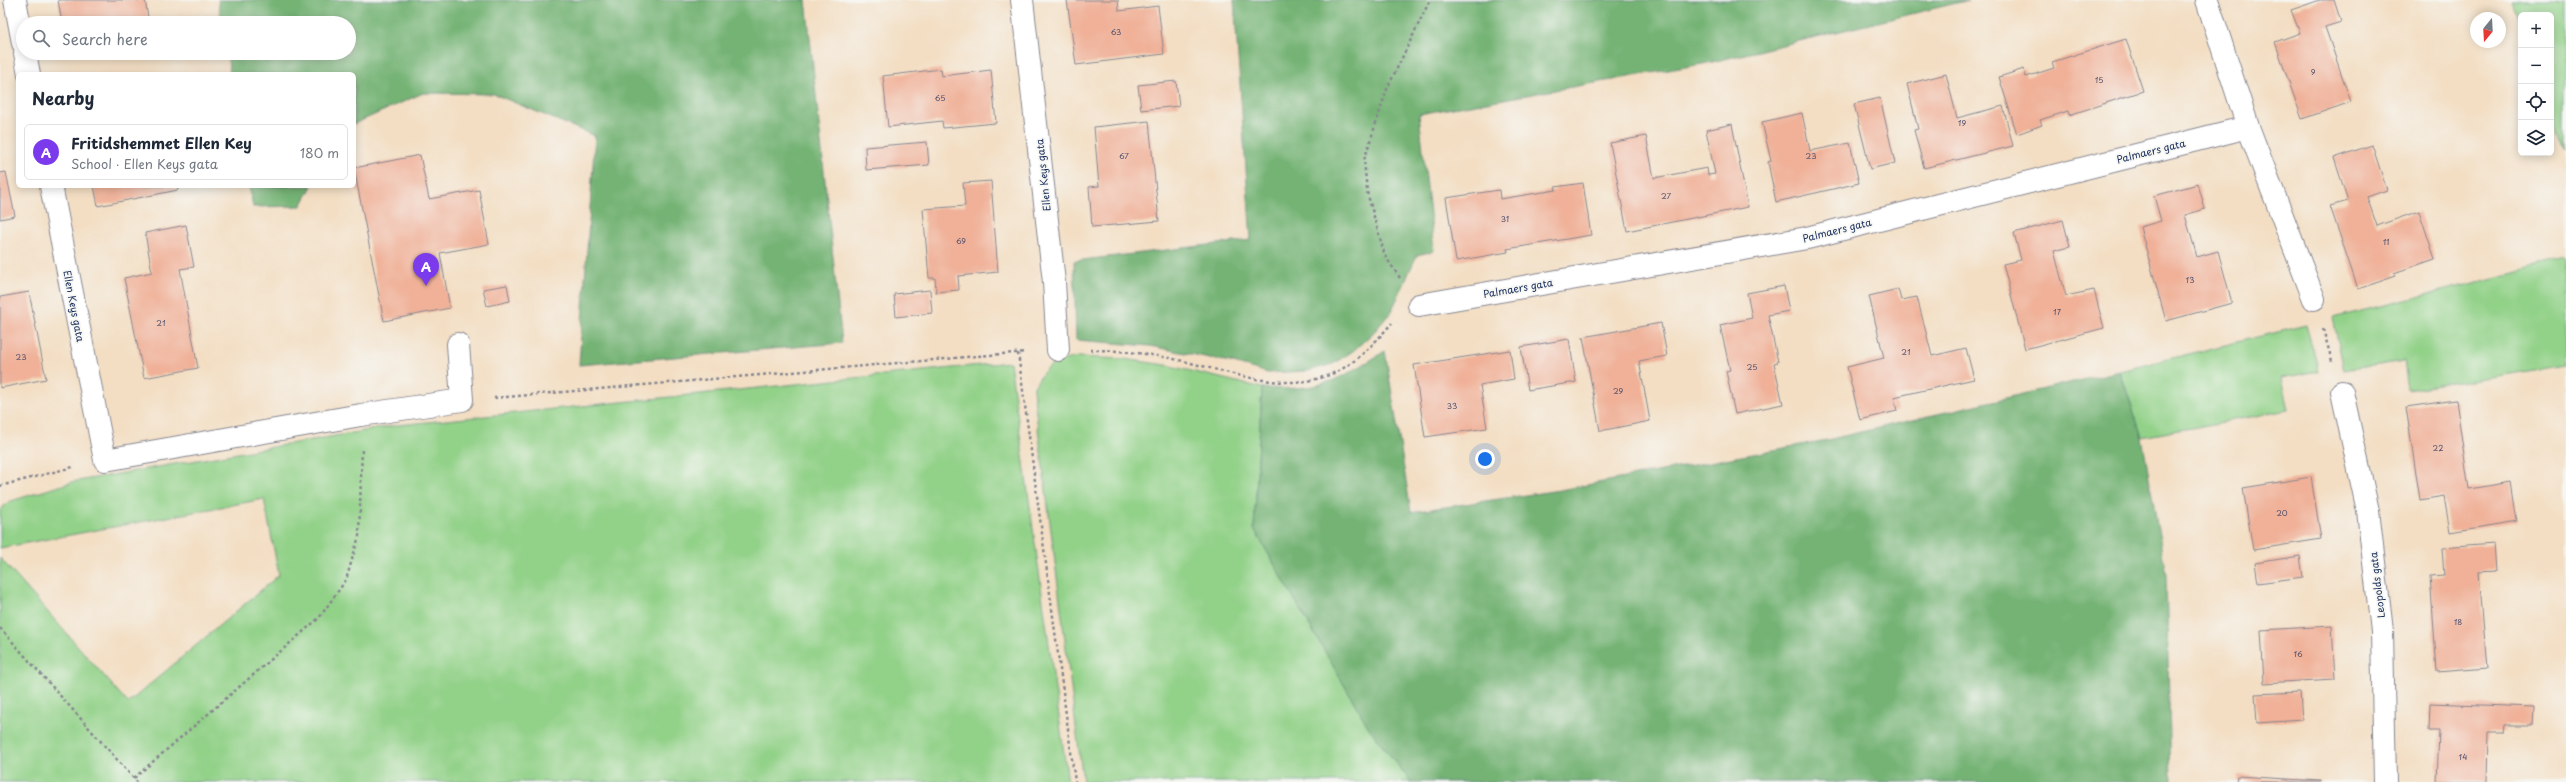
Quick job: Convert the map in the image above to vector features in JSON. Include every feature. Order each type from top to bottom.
[{"type":"street","points":[[15,0],[18,16]]},
{"type":"street","name":"Ellen Keys gata","points":[[1022,0],[1054,282],[1058,350]]},
{"type":"street","points":[[2207,0],[2248,127],[2314,299]]},
{"type":"street","points":[[26,60],[29,72]]},
{"type":"street","name":"Palmaers gata","points":[[1419,305],[1807,238],[2248,127]]},
{"type":"street","name":"Ellen Keys gata","points":[[51,188],[105,460]]},
{"type":"street","points":[[105,460],[361,415],[462,400],[458,344]]},
{"type":"street","name":"Leopolds gata","points":[[2342,392],[2368,511],[2382,631],[2385,782]]},
{"type":"path","points":[[462,400],[1058,350],[1132,352],[1168,357],[1265,380],[1288,382],[1317,378],[1337,372],[1356,360],[1393,322],[1419,305],[1385,256],[1366,192],[1364,160],[1387,89],[1430,0]]},
{"type":"path","points":[[2314,299],[2342,392]]},
{"type":"path","points":[[1018,353],[1075,782]]},
{"type":"path","points":[[134,778],[319,618],[346,580],[359,536],[363,439],[361,415]]},
{"type":"path","points":[[0,486],[27,477],[105,460]]},
{"type":"path","points":[[0,628],[137,782]]},
{"type":"green space","points":[[218,0],[806,0],[842,343],[579,365],[595,136],[494,94],[423,93],[356,123],[356,72],[230,72],[228,60],[356,60],[356,16],[221,16]]},
{"type":"green space","points":[[1234,0],[1969,0],[1708,63],[1419,114],[1434,251],[1417,255],[1391,312],[1374,332],[1353,351],[1333,364],[1308,371],[1268,373],[1230,362],[1150,346],[1076,340],[1074,261],[1251,240]]},
{"type":"green space","points":[[2512,0],[2566,0],[2566,149],[2554,116],[2554,12],[2518,12],[2518,17]]},
{"type":"green space","points":[[249,188],[311,188],[301,206],[253,207]]},
{"type":"green space","points":[[2566,260],[2566,365],[2408,390],[2404,361],[2344,370],[2333,318]]},
{"type":"green space","points":[[2306,325],[2319,371],[2281,378],[2288,410],[2142,437],[2120,371]]},
{"type":"green space","points":[[1385,351],[1411,512],[1560,490],[1827,440],[2120,371],[2142,437],[2166,575],[2171,782],[1411,782],[1369,728],[1254,529],[1262,388],[1282,389],[1314,386],[1340,377]]},
{"type":"green space","points":[[1079,357],[1124,359],[1166,365],[1262,388],[1254,529],[1369,728],[1411,782],[1083,782],[1033,389],[1037,381],[1051,366],[1063,360]]},
{"type":"green space","points":[[1010,362],[1068,782],[0,782],[0,558],[128,703],[279,575],[264,499],[0,548],[0,510],[8,502],[72,482],[398,425]]},
{"type":"building","points":[[58,0],[145,0],[148,16],[61,16]]},
{"type":"building","points":[[1067,0],[1118,0],[1119,11],[1158,6],[1164,54],[1076,65]]},
{"type":"building","points":[[2320,0],[2334,0],[2341,22],[2325,27],[2351,102],[2302,119],[2275,42],[2300,33],[2291,10]]},
{"type":"building","points":[[2126,39],[2143,91],[2069,115],[2068,111],[2040,120],[2042,125],[2017,134],[1999,77],[2024,69],[2026,77],[2054,68],[2052,62]]},
{"type":"building","points":[[941,69],[942,76],[991,70],[996,123],[943,128],[942,121],[888,127],[883,76]]},
{"type":"building","points":[[1946,74],[1957,118],[2003,106],[2013,146],[1924,168],[1914,130],[1918,129],[1907,84]]},
{"type":"building","points":[[1176,81],[1179,106],[1141,110],[1138,85]]},
{"type":"building","points":[[1880,98],[1895,163],[1870,169],[1854,104]]},
{"type":"building","points":[[1802,113],[1810,151],[1850,143],[1859,183],[1776,202],[1768,162],[1771,161],[1762,122]]},
{"type":"building","points":[[1149,121],[1159,221],[1092,227],[1089,187],[1099,186],[1094,127]]},
{"type":"building","points":[[1732,124],[1748,207],[1627,231],[1610,143],[1646,136],[1654,178],[1707,168],[1708,175],[1715,174],[1706,130]]},
{"type":"building","points":[[927,142],[929,165],[866,170],[865,147]]},
{"type":"building","points":[[2372,145],[2387,190],[2367,197],[2377,226],[2419,211],[2435,259],[2394,273],[2396,276],[2358,289],[2330,206],[2348,201],[2334,158]]},
{"type":"building","points":[[420,155],[429,199],[479,190],[489,244],[440,253],[450,308],[384,321],[356,178],[356,168]]},
{"type":"building","points":[[6,172],[15,216],[0,219],[0,173]]},
{"type":"building","points":[[991,181],[998,272],[958,276],[959,290],[936,292],[935,278],[929,278],[923,209],[965,206],[963,183]]},
{"type":"building","points":[[1583,183],[1591,235],[1507,249],[1508,252],[1456,261],[1446,198],[1499,190],[1500,199],[1556,190],[1555,187]]},
{"type":"building","points":[[2198,184],[2205,209],[2185,215],[2197,257],[2218,251],[2232,303],[2166,321],[2140,227],[2161,221],[2154,196]]},
{"type":"building","points":[[94,188],[178,188],[178,190],[98,206]]},
{"type":"building","points":[[2063,220],[2070,247],[2054,251],[2066,296],[2094,290],[2104,328],[2025,349],[2003,264],[2021,260],[2014,233]]},
{"type":"building","points":[[186,225],[194,267],[180,269],[198,368],[144,378],[124,278],[152,272],[145,233]]},
{"type":"building","points":[[507,285],[510,301],[487,306],[483,289]]},
{"type":"building","points":[[1784,286],[1789,311],[1768,315],[1778,362],[1774,363],[1783,404],[1735,414],[1726,371],[1730,370],[1720,325],[1752,318],[1747,293]]},
{"type":"building","points":[[1898,289],[1901,300],[1917,297],[1932,356],[1966,348],[1974,379],[1894,397],[1897,411],[1860,420],[1847,367],[1884,358],[1869,296]]},
{"type":"building","points":[[930,290],[932,313],[896,317],[894,294]]},
{"type":"building","points":[[29,292],[46,379],[0,388],[0,297]]},
{"type":"building","points":[[1661,323],[1667,356],[1639,361],[1650,421],[1600,431],[1583,337]]},
{"type":"building","points":[[1569,339],[1576,382],[1528,390],[1521,347]]},
{"type":"building","points":[[1510,350],[1514,379],[1480,385],[1487,428],[1425,437],[1414,365]]},
{"type":"building","points":[[2456,400],[2469,489],[2511,482],[2517,521],[2450,532],[2444,496],[2420,500],[2406,407]]},
{"type":"building","points":[[2311,477],[2321,539],[2253,550],[2243,488]]},
{"type":"building","points":[[2493,544],[2495,571],[2479,572],[2487,668],[2437,672],[2430,576],[2444,575],[2442,548]]},
{"type":"building","points":[[2300,556],[2303,577],[2258,583],[2255,563]]},
{"type":"building","points":[[2332,626],[2335,679],[2264,683],[2261,630]]},
{"type":"building","points":[[2300,692],[2302,720],[2257,723],[2255,694]]},
{"type":"building","points":[[2430,703],[2533,707],[2532,725],[2505,725],[2504,733],[2488,733],[2487,782],[2437,782],[2439,731],[2429,731]]},
{"type":"building","points":[[2237,776],[2321,781],[2321,782],[2236,782]]},
{"type":"place","name":"Fritidshemmet Ellen Key","points":[[426,286]]}]
